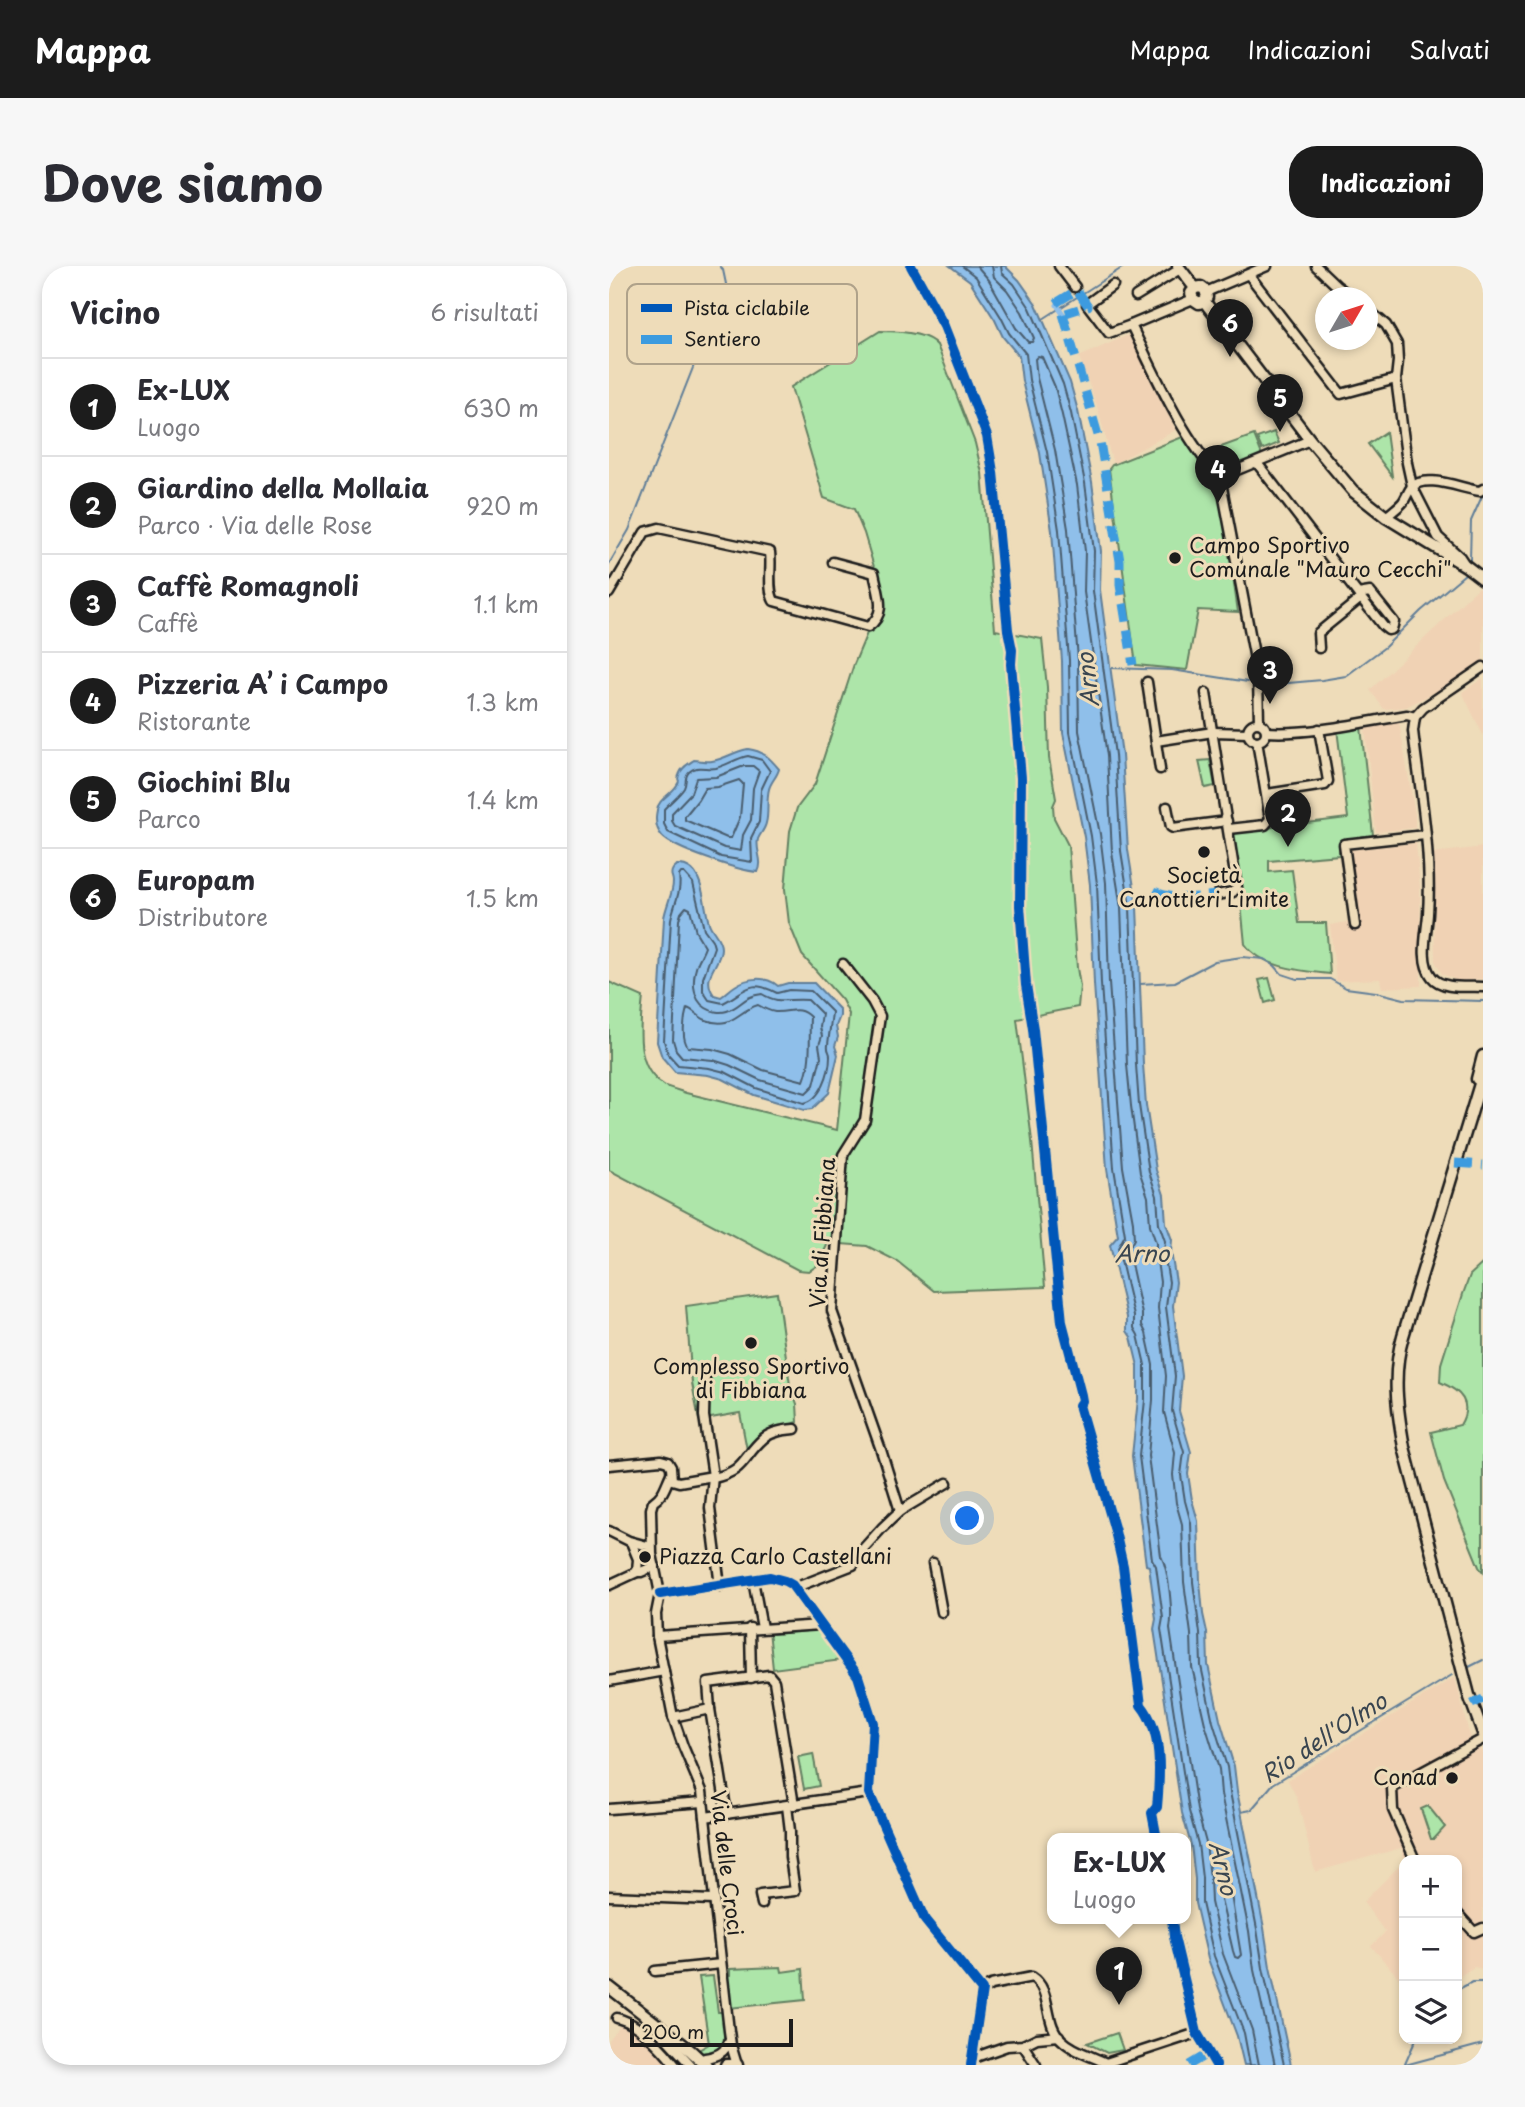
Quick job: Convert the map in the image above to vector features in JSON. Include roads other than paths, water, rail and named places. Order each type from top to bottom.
[{"type":"main road","points":[[1179,267],[1195,288]]},
{"type":"main road","points":[[1205,296],[1196,302],[1191,293],[1195,288],[1201,287],[1310,440],[1353,491],[1386,517],[1483,579]]},
{"type":"main road","points":[[1483,1056],[1398,1352],[1396,1380],[1397,1407],[1404,1447],[1469,1695],[1483,1732]]},
{"type":"main road","points":[[1455,1160],[1461,1149],[1483,1074]]},
{"type":"main road","points":[[609,1987],[706,2062],[717,2065]]},
{"type":"main road","points":[[726,2065],[737,2065]]},
{"type":"street","points":[[1205,296],[1267,266]]},
{"type":"street","points":[[1316,266],[1338,287]]},
{"type":"street","points":[[1136,296],[1179,267]]},
{"type":"street","points":[[1065,268],[1075,287]]},
{"type":"street","points":[[1249,275],[1341,394],[1396,379]]},
{"type":"street","points":[[1113,285],[1087,304],[1109,333],[1192,299]]},
{"type":"street","points":[[1378,318],[1386,325],[1397,344],[1396,379],[1412,486],[1438,537],[1466,566]]},
{"type":"street","points":[[1131,325],[1184,427],[1210,467],[1220,477],[1258,675],[1259,723]]},
{"type":"street","points":[[1220,477],[1310,440]]},
{"type":"street","points":[[1257,463],[1359,596],[1383,626],[1388,630],[1392,629],[1394,622],[1370,592],[1359,596],[1318,633],[1319,648]]},
{"type":"street","points":[[1386,517],[1404,501],[1412,486],[1436,480],[1462,488],[1480,491],[1483,489]]},
{"type":"street","points":[[609,593],[645,531],[659,528],[770,552],[770,586],[774,601],[868,627],[876,621],[881,609],[874,573],[833,562]]},
{"type":"street","points":[[1483,667],[1423,708],[1415,717],[1413,731],[1425,835],[1429,900],[1425,962],[1433,980],[1443,985],[1483,987]]},
{"type":"street","points":[[1147,682],[1160,769]]},
{"type":"street","points":[[1206,693],[1237,887],[1233,891],[1217,895]]},
{"type":"street","points":[[1266,732],[1319,729],[1407,715],[1415,717]]},
{"type":"street","points":[[1259,723],[1264,726],[1266,732],[1263,738],[1257,741],[1251,739],[1248,733],[1251,725],[1259,723]]},
{"type":"street","points":[[1267,794],[1325,785],[1328,781],[1319,729]]},
{"type":"street","points":[[1156,741],[1213,732],[1248,733]]},
{"type":"street","points":[[1167,807],[1173,828],[1265,825],[1271,819],[1257,741]]},
{"type":"street","points":[[1355,925],[1343,844],[1425,835]]},
{"type":"street","name":"Via di Fibbiana","points":[[843,964],[872,1001],[880,1016],[865,1120],[843,1155],[832,1311],[900,1511]]},
{"type":"street","points":[[705,1377],[704,1416],[713,1477],[710,1508],[720,1586]]},
{"type":"street","points":[[609,1465],[661,1460],[671,1466],[672,1480],[679,1482],[729,1475],[766,1437],[780,1431],[796,1429]]},
{"type":"street","name":"Via delle Croci","points":[[671,1474],[664,1492],[653,1502],[651,1509],[651,1547],[660,1594],[656,1614],[657,1636],[673,1717],[702,1791],[730,2042],[737,2065]]},
{"type":"street","points":[[794,1588],[853,1565],[862,1550],[900,1511],[947,1483]]},
{"type":"street","points":[[609,1531],[629,1541],[651,1547]]},
{"type":"street","points":[[629,1541],[638,1559],[637,1572]]},
{"type":"street","points":[[933,1563],[942,1612]]},
{"type":"street","points":[[609,1585],[655,1566]]},
{"type":"street","points":[[660,1594],[770,1577],[785,1581],[794,1588],[858,1676],[873,1723],[869,1793],[925,1920],[982,1990],[972,2062]]},
{"type":"street","points":[[753,1580],[762,1628]]},
{"type":"street","points":[[657,1636],[821,1625]]},
{"type":"street","points":[[750,1628],[751,1678]]},
{"type":"street","points":[[609,1681],[664,1671]]},
{"type":"street","points":[[727,1814],[708,1683],[769,1675],[774,1681],[791,1806],[790,1857],[795,1891],[760,1895],[762,1904]]},
{"type":"street","points":[[673,1717],[711,1709]]},
{"type":"street","points":[[1413,1855],[1393,1810],[1392,1788],[1483,1739]]},
{"type":"street","points":[[705,1817],[869,1793]]},
{"type":"street","points":[[609,1809],[703,1802]]},
{"type":"street","points":[[609,1896],[713,1900]]},
{"type":"street","points":[[1461,1918],[1473,1932],[1483,1928]]},
{"type":"street","points":[[1173,1929],[1197,2033],[1216,2065]]},
{"type":"street","points":[[655,1971],[721,1964]]},
{"type":"street","points":[[982,1990],[991,1985],[1032,1977],[1042,1988],[1048,2014],[1062,2040],[1106,2064],[1197,2033]]},
{"type":"street","points":[[617,2018],[628,2022],[651,2039],[675,2065]]},
{"type":"street","points":[[658,2025],[664,2036],[691,2065]]},
{"type":"street","points":[[972,2062],[1007,2046],[1023,2045],[1037,2038],[1059,2036]]},
{"type":"street","points":[[706,2062],[727,2048],[730,2042]]},
{"type":"street","name":"Via delle Croci","points":[[726,2065],[730,2042]]},
{"type":"street","points":[[1023,2045],[1036,2065]]},
{"type":"water","name":"Arno","points":[[950,266],[1005,266],[1036,304],[1070,382],[1092,482],[1101,551],[1100,590],[1122,755],[1128,850],[1137,906],[1146,1105],[1156,1170],[1164,1195],[1166,1223],[1172,1240],[1171,1252],[1176,1282],[1173,1306],[1182,1376],[1179,1411],[1191,1452],[1188,1474],[1198,1521],[1200,1581],[1207,1632],[1208,1665],[1234,1766],[1270,1967],[1291,2065],[1244,2065],[1237,2036],[1208,1959],[1195,1903],[1191,1833],[1188,1833],[1182,1813],[1154,1629],[1156,1619],[1132,1456],[1138,1399],[1138,1366],[1127,1331],[1127,1317],[1110,1245],[1118,1236],[1107,1169],[1090,885],[1084,837],[1063,733],[1062,661],[1052,531],[1040,453],[1022,381],[1019,356],[1003,337],[970,281]]},
{"type":"water","points":[[748,749],[765,755],[779,769],[769,789],[767,819],[758,839],[758,872],[723,864],[679,847],[662,836],[656,820],[660,803],[677,785],[683,768],[694,760],[717,760]]},
{"type":"water","points":[[677,865],[686,866],[698,878],[709,923],[721,944],[709,982],[714,995],[721,997],[733,987],[751,979],[763,979],[778,986],[788,983],[814,983],[840,1010],[835,1046],[838,1055],[829,1093],[812,1109],[804,1110],[754,1095],[723,1079],[675,1072],[662,1057],[657,1042],[664,918],[673,886],[671,873]]},
{"type":"waterway","points":[[720,266],[726,284]]},
{"type":"waterway","points":[[1043,319],[1125,266]]},
{"type":"waterway","points":[[1057,305],[1063,314]]},
{"type":"waterway","points":[[609,564],[629,530],[694,364]]},
{"type":"waterway","points":[[1470,560],[1471,521],[1483,494]]},
{"type":"waterway","points":[[1266,685],[1346,676],[1385,647],[1421,611],[1465,574]]},
{"type":"waterway","name":"Arno","points":[[1111,668],[1172,670],[1248,682]]},
{"type":"waterway","points":[[1140,984],[1175,982],[1215,961],[1242,957],[1264,959],[1282,974],[1297,979],[1330,979],[1346,988],[1404,999],[1483,1001]]},
{"type":"waterway","name":"Rio dell'Olmo","points":[[1469,1667],[1483,1660]]},
{"type":"waterway","name":"Rio dell'Olmo","points":[[1241,1812],[1251,1810],[1273,1784],[1452,1675]]},
{"type":"waterway","points":[[1462,1987],[1472,1982],[1483,1982]]},
{"type":"waterway","points":[[1405,2064],[1414,2044]]},
{"type":"waterway","points":[[1405,2065],[1483,2044]]},
{"type":"place","name":"Europam","points":[[1230,357]]},
{"type":"place","name":"Giochini Blu","points":[[1280,432]]},
{"type":"place","name":"Pizzeria A’ i Campo","points":[[1218,503]]},
{"type":"place","name":"Campo Sportivo Comunale \"Mauro Cecchi\"","points":[[1175,558]]},
{"type":"place","name":"Caffè Romagnoli","points":[[1270,704]]},
{"type":"place","name":"Giardino della Mollaia","points":[[1288,847]]},
{"type":"place","name":"Società Canottieri Limite","points":[[1204,852]]},
{"type":"place","name":"Complesso Sportivo di Fibbiana","points":[[751,1343]]},
{"type":"place","name":"Piazza Carlo Castellani","points":[[645,1557]]},
{"type":"place","name":"Conad","points":[[1452,1778]]},
{"type":"place","name":"Ex-LUX","points":[[1119,2005]]}]
